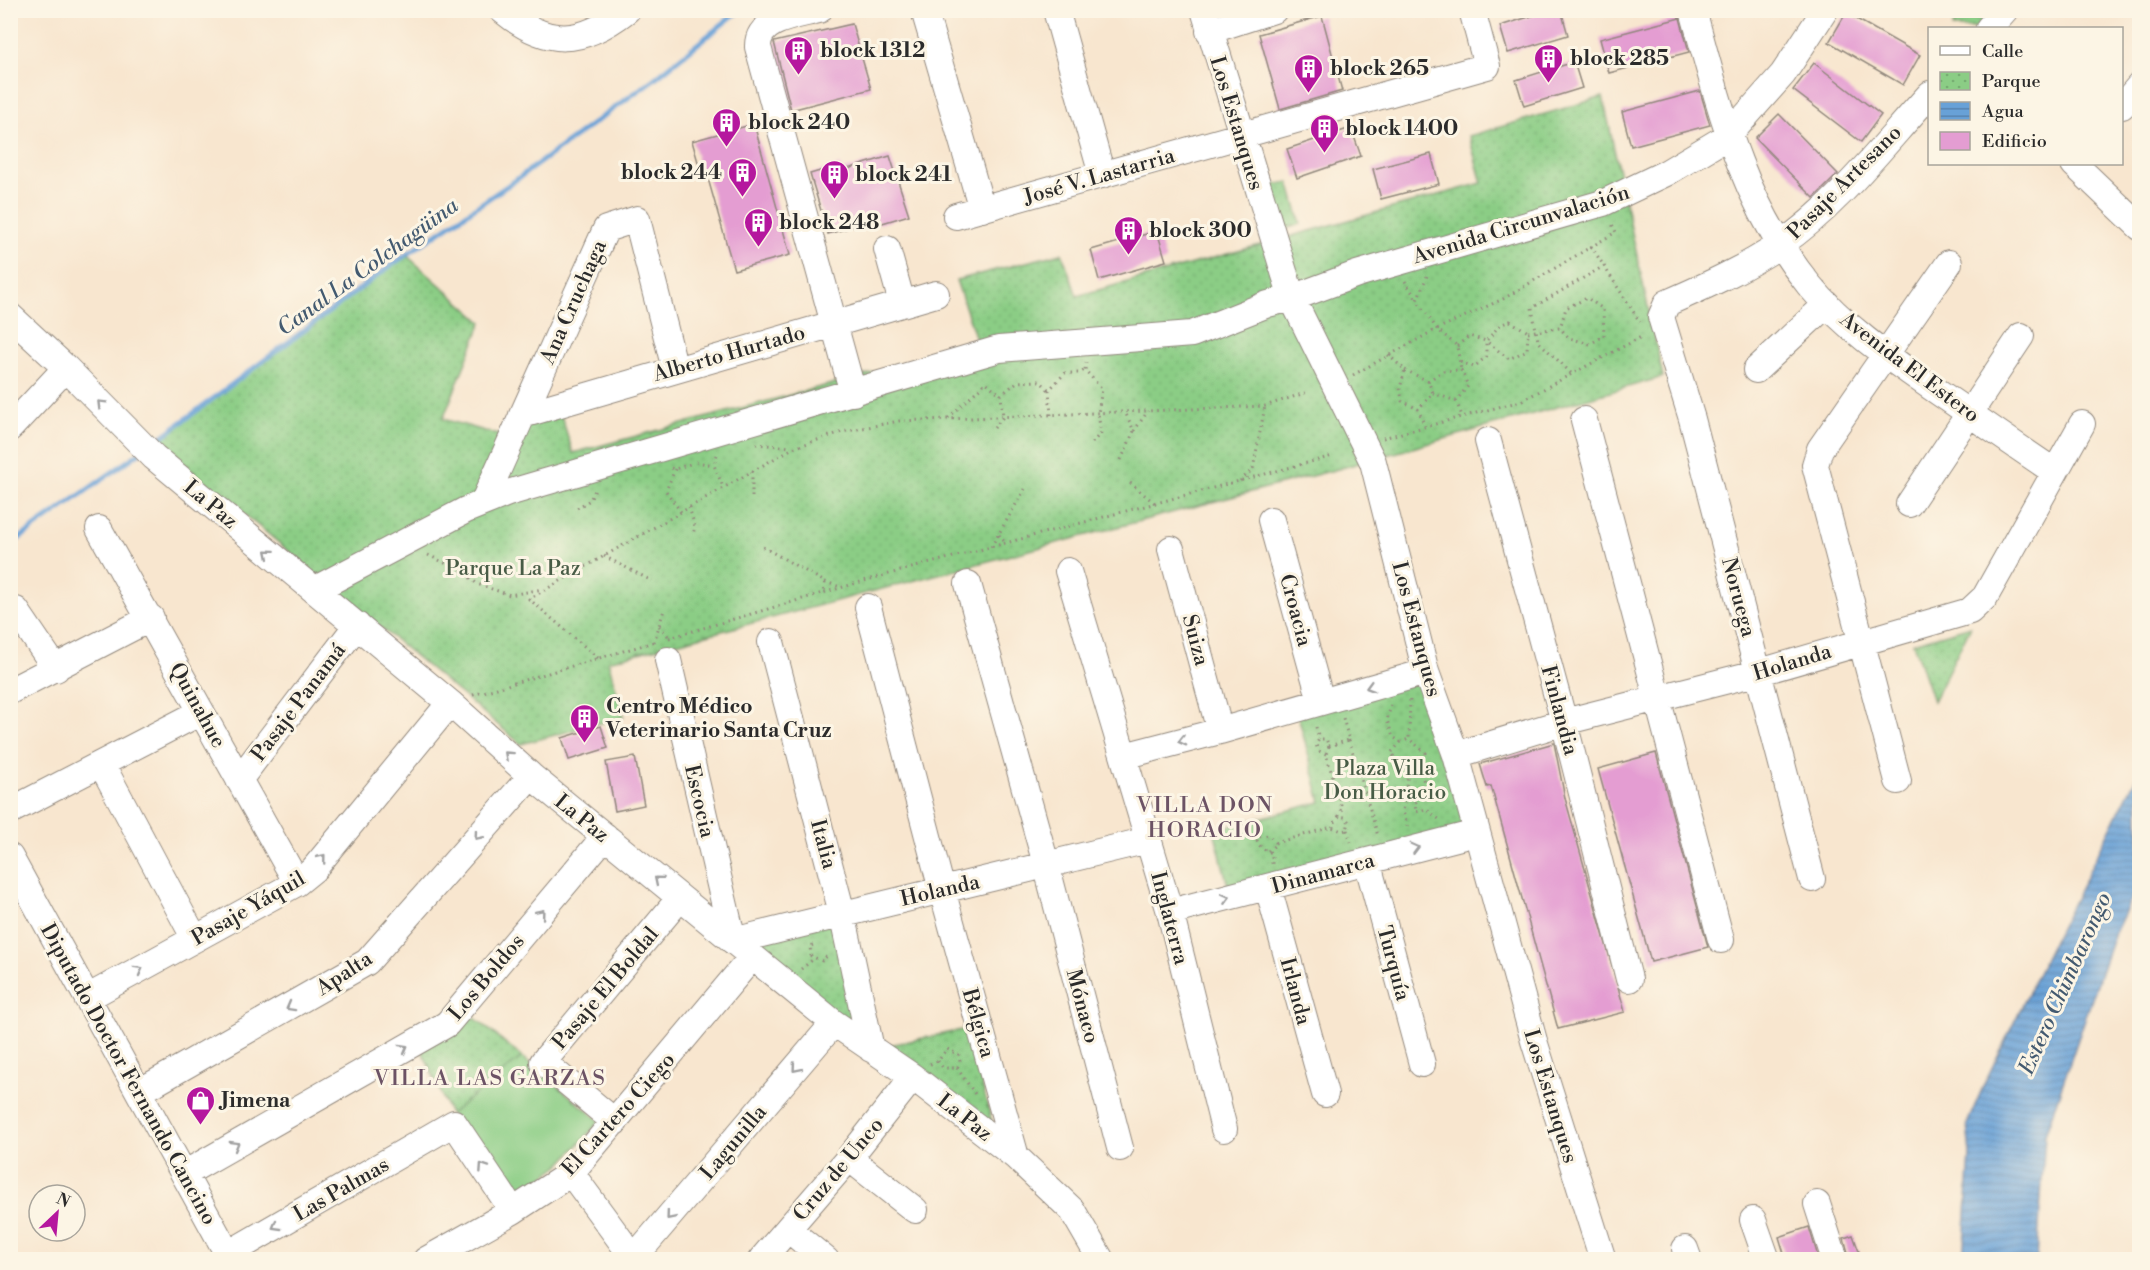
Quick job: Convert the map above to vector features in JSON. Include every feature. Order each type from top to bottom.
[{"type":"street","points":[[502,10],[532,32],[550,37],[582,37],[612,22],[627,10]]},
{"type":"street","points":[[819,10],[776,22],[764,29],[758,36],[758,47],[853,393]]},
{"type":"street","points":[[924,10],[982,209]]},
{"type":"street","points":[[1056,10],[1102,175]]},
{"type":"street","points":[[1207,21],[1274,10]]},
{"type":"street","name":"José V. Lastarria","points":[[956,216],[1487,66],[1472,10]]},
{"type":"street","name":"Avenida El Estero","points":[[1693,10],[1728,136],[1753,194],[1781,244],[1810,285],[1827,304],[1886,355],[2055,472]]},
{"type":"street","name":"Avenida Circunvalación","points":[[314,590],[466,510],[508,493],[999,349],[1192,334],[1268,304],[1292,298],[1358,274],[1603,202],[1666,173],[1728,136],[1783,74],[1826,10]]},
{"type":"street","points":[[1990,27],[2005,10]]},
{"type":"street","name":"Los Estanques","points":[[1207,21],[1292,298],[1373,462],[1418,681],[1456,755],[1556,1115],[1603,1260]]},
{"type":"street","points":[[2123,104],[2139,85]]},
{"type":"street","name":"Pasaje Artesano","points":[[1692,420],[1661,317],[1667,303],[1699,289],[1781,244],[1809,222],[1928,95]]},
{"type":"street","points":[[2075,165],[2139,227]]},
{"type":"street","name":"Ana Cruchaga","points":[[522,415],[606,229],[637,219],[675,369]]},
{"type":"street","points":[[887,249],[902,303]]},
{"type":"street","points":[[1898,782],[1863,641],[1815,465],[1820,449],[1949,263]]},
{"type":"street","name":"Alberto Hurtado","points":[[522,415],[936,294]]},
{"type":"street","points":[[1756,370],[1827,304]]},
{"type":"street","name":"La Paz","points":[[10,316],[146,448],[357,625],[458,700],[531,776],[834,1023],[871,1049],[917,1072],[1016,1156],[1072,1210],[1101,1260]]},
{"type":"street","points":[[1909,504],[2021,336]]},
{"type":"street","points":[[10,428],[66,368]]},
{"type":"street","points":[[483,503],[522,415]]},
{"type":"street","points":[[1584,420],[1721,940]]},
{"type":"street","name":"Noruega","points":[[1692,420],[1760,672],[1812,879]]},
{"type":"street","name":"Holanda","points":[[1456,755],[1564,722],[1760,672],[1970,611],[1979,604],[2082,424]]},
{"type":"street","name":"Finlandia","points":[[1488,441],[1564,722],[1629,980]]},
{"type":"street","name":"Croacia","points":[[1271,520],[1326,710]]},
{"type":"street","name":"Quinahue","points":[[99,529],[151,618],[297,883]]},
{"type":"street","name":"Suiza","points":[[1171,549],[1220,731]]},
{"type":"street","name":"Inglaterra","points":[[1068,571],[1170,912],[1224,1129]]},
{"type":"street","name":"Mónaco","points":[[968,584],[1047,864],[1120,1148]]},
{"type":"street","name":"Bélgica","points":[[868,607],[942,890],[1016,1156]]},
{"type":"street","points":[[16,610],[56,669]]},
{"type":"street","points":[[10,691],[151,618]]},
{"type":"street","name":"Pasaje Panamá","points":[[239,780],[357,625]]},
{"type":"street","name":"Italia","points":[[771,642],[842,913],[871,1049]]},
{"type":"street","name":"Escocia","points":[[664,647],[732,941]]},
{"type":"street","points":[[1124,756],[1220,731],[1326,710],[1418,681]]},
{"type":"street","name":"Pasaje Yáquil","points":[[87,998],[297,883],[313,870],[458,700]]},
{"type":"street","points":[[10,811],[201,712]]},
{"type":"street","points":[[102,765],[195,939]]},
{"type":"street","name":"Apalta","points":[[139,1092],[368,963],[531,776]]},
{"type":"street","name":"Dinamarca","points":[[1170,912],[1366,849],[1476,833]]},
{"type":"street","name":"Los Boldos","points":[[184,1174],[447,1024],[605,836]]},
{"type":"street","name":"Holanda","points":[[732,941],[1148,840]]},
{"type":"street","name":"Turquía","points":[[1366,849],[1422,1064]]},
{"type":"street","name":"Diputado Doctor Fernando Cancino","points":[[10,857],[230,1257]]},
{"type":"street","name":"Irlanda","points":[[1270,878],[1325,1094]]},
{"type":"street","name":"Pasaje El Boldal","points":[[615,1122],[543,1062],[680,898]]},
{"type":"street","name":"El Cartero Ciego","points":[[426,1260],[513,1211],[571,1173],[752,957]]},
{"type":"street","name":"Lagunilla","points":[[633,1259],[834,1023]]},
{"type":"street","name":"Cruz de Unco","points":[[761,1260],[849,1158],[917,1072]]},
{"type":"street","name":"Las Palmas","points":[[230,1257],[454,1123],[513,1211]]},
{"type":"street","points":[[849,1158],[915,1210]]},
{"type":"street","points":[[571,1173],[633,1259]]},
{"type":"street","points":[[1817,1204],[1835,1260]]},
{"type":"street","points":[[1753,1220],[1767,1260]]},
{"type":"street","points":[[788,1229],[825,1260]]},
{"type":"path","points":[[1346,378],[1437,329],[1503,299],[1591,246],[1641,325]]},
{"type":"path","points":[[1570,373],[1538,341],[1533,308],[1604,266]]},
{"type":"path","points":[[1417,300],[1429,271]]},
{"type":"path","points":[[1400,272],[1437,329],[1457,346],[1461,370],[1468,386],[1456,401]]},
{"type":"path","points":[[1587,298],[1603,309],[1604,336],[1590,344],[1569,339],[1560,328],[1566,308],[1587,298]]},
{"type":"path","points":[[1460,362],[1474,367],[1486,357],[1486,341],[1500,325],[1510,321],[1528,332],[1560,328]]},
{"type":"path","points":[[1457,346],[1469,336],[1486,341],[1509,359],[1527,350],[1528,332]]},
{"type":"path","points":[[1377,429],[1383,438],[1521,401],[1647,334]]},
{"type":"path","points":[[1388,355],[1406,370],[1428,381],[1433,393],[1456,401],[1463,416]]},
{"type":"path","points":[[1048,390],[1065,374],[1079,373],[1084,369],[1086,360]]},
{"type":"path","points":[[1084,369],[1102,389],[1098,413],[1101,433],[1090,444]]},
{"type":"path","points":[[1406,370],[1400,388],[1402,401],[1418,409],[1425,427]]},
{"type":"path","points":[[1428,381],[1443,371],[1461,370]]},
{"type":"path","points":[[1001,395],[1017,382],[1040,381],[1048,390],[1051,415]]},
{"type":"path","points":[[947,419],[986,382],[1001,395],[1003,417],[994,428]]},
{"type":"path","points":[[598,658],[529,599],[793,448],[842,432],[899,421],[1265,406],[1305,393]]},
{"type":"path","points":[[1418,409],[1433,393]]},
{"type":"path","points":[[1240,482],[1253,469],[1265,406]]},
{"type":"path","points":[[1121,460],[1134,431],[1148,411]]},
{"type":"path","points":[[1125,412],[1134,431]]},
{"type":"path","points":[[719,449],[714,465],[723,488]]},
{"type":"path","points":[[458,700],[598,658],[664,647],[824,593],[1333,456]]},
{"type":"path","points":[[675,469],[666,491],[681,512]]},
{"type":"path","points":[[1253,469],[1260,476]]},
{"type":"path","points":[[752,471],[752,497]]},
{"type":"path","points":[[1130,483],[1156,504]]},
{"type":"path","points":[[577,508],[590,500],[597,485]]},
{"type":"path","points":[[991,548],[1025,489]]},
{"type":"path","points":[[689,507],[695,527],[693,535]]},
{"type":"path","points":[[999,535],[1005,544]]},
{"type":"path","points":[[763,547],[825,582],[843,588]]},
{"type":"path","points":[[426,554],[464,572],[477,584],[510,595],[547,589]]},
{"type":"path","points":[[604,556],[652,580]]},
{"type":"path","points":[[824,593],[825,582]]},
{"type":"path","points":[[664,610],[659,626],[664,647]]},
{"type":"path","points":[[659,626],[664,647]]},
{"type":"path","points":[[1409,739],[1418,681]]},
{"type":"path","points":[[1395,695],[1387,720],[1393,737],[1401,742]]},
{"type":"path","points":[[1326,710],[1320,740],[1316,745],[1319,751],[1326,754]]},
{"type":"path","points":[[1326,710],[1349,740],[1366,849]]},
{"type":"path","points":[[1320,740],[1326,739],[1329,746],[1326,754],[1342,808],[1332,827]]},
{"type":"path","points":[[1407,772],[1391,753],[1401,742],[1409,739]]},
{"type":"path","points":[[1408,830],[1403,811],[1407,772],[1426,753],[1409,739]]},
{"type":"path","points":[[1329,746],[1349,740]]},
{"type":"path","points":[[1417,762],[1424,782],[1415,804],[1416,812],[1426,808],[1440,820]]},
{"type":"path","points":[[1339,816],[1345,817],[1349,822],[1347,830]]},
{"type":"path","points":[[1275,843],[1332,827],[1342,831],[1347,830]]},
{"type":"path","points":[[1347,830],[1366,849]]},
{"type":"path","points":[[1270,878],[1272,853],[1259,845],[1257,840],[1260,836],[1269,835],[1275,843]]},
{"type":"path","points":[[1268,851],[1273,849],[1275,843]]},
{"type":"path","points":[[820,942],[810,946],[811,956],[822,961],[830,951]]},
{"type":"path","points":[[917,1072],[938,1061],[947,1049],[959,1055],[968,1053]]},
{"type":"path","points":[[957,1068],[960,1062],[959,1055]]},
{"type":"path","points":[[938,1061],[943,1068],[957,1068]]},
{"type":"path","points":[[957,1068],[976,1095]]},
{"type":"green space","points":[[1957,11],[1992,11],[1977,27],[1952,27]]},
{"type":"green space","name":"Parque La Paz","points":[[1603,97],[1663,377],[1338,469],[608,661],[624,717],[521,744],[156,441],[406,255],[482,322],[443,419],[499,435],[561,415],[573,453],[978,345],[956,280],[1062,253],[1077,296],[1482,183],[1469,136]]},
{"type":"green space","points":[[1289,182],[1301,224],[1276,232],[1262,187]]},
{"type":"green space","points":[[1971,626],[1933,701],[1913,643]]},
{"type":"green space","name":"Plaza Villa Don Horacio","points":[[1423,675],[1470,829],[1229,890],[1214,830],[1321,802],[1297,712]]},
{"type":"green space","points":[[834,922],[866,1040],[743,943]]},
{"type":"green space","points":[[470,1014],[600,1121],[561,1164],[511,1201],[454,1123],[422,1050]]},
{"type":"green space","points":[[470,1014],[522,1057],[450,1114],[422,1050]]},
{"type":"green space","points":[[967,1029],[997,1141],[876,1048]]},
{"type":"water","name":"Estero Chimbarongo","points":[[2139,772],[2139,883],[2114,935],[2045,1135],[2037,1259],[1963,1259],[1970,1154],[1967,1124],[2054,940]]},
{"type":"building","points":[[1551,10],[1561,10],[1568,35],[1508,53],[1500,26]]},
{"type":"building","points":[[1846,13],[1920,55],[1903,85],[1829,42]]},
{"type":"building","points":[[1322,16],[1342,91],[1280,109],[1259,34]]},
{"type":"building","points":[[1680,18],[1689,52],[1609,73],[1600,39]]},
{"type":"building","points":[[852,24],[871,89],[791,110],[774,42]]},
{"type":"building","name":"block 285","points":[[1574,62],[1582,88],[1524,106],[1516,80]]},
{"type":"building","points":[[1814,63],[1881,115],[1861,142],[1793,90]]},
{"type":"building","points":[[1700,91],[1710,125],[1631,146],[1622,112]]},
{"type":"building","points":[[1779,114],[1838,174],[1814,198],[1755,138]]},
{"type":"building","points":[[754,124],[790,255],[734,270],[705,168],[700,169],[692,141]]},
{"type":"building","name":"block 1400","points":[[1351,128],[1361,156],[1297,178],[1287,149]]},
{"type":"building","points":[[1431,154],[1439,184],[1381,199],[1373,169]]},
{"type":"building","points":[[890,156],[909,215],[879,224],[878,219],[828,234],[810,174],[840,165],[841,171]]},
{"type":"building","name":"block 300","points":[[1157,231],[1166,261],[1099,280],[1091,250]]},
{"type":"building","name":"Centro Médico Veterinario Santa Cruz","points":[[601,726],[608,748],[569,760],[562,738]]},
{"type":"building","points":[[1554,743],[1565,798],[1625,1012],[1558,1029],[1491,786],[1487,787],[1480,764]]},
{"type":"building","points":[[1656,753],[1708,947],[1651,962],[1598,769]]},
{"type":"building","points":[[635,757],[644,805],[615,811],[606,762]]},
{"type":"building","points":[[1809,1227],[1819,1260],[1786,1260],[1779,1237]]},
{"type":"building","points":[[1853,1235],[1862,1260],[1850,1260],[1844,1238]]},
{"type":"waterway","name":"Canal La Colchagüina","points":[[151,445],[390,266],[520,177],[654,79],[740,10]]},
{"type":"waterway","name":"Canal La Colchagüina","points":[[10,545],[139,453]]},
{"type":"place","name":"block 1312","points":[[799,76]]},
{"type":"place","name":"block 285","points":[[1549,84]]},
{"type":"place","name":"block 265","points":[[1309,94]]},
{"type":"place","name":"block 240","points":[[727,148]]},
{"type":"place","name":"block 1400","points":[[1324,154]]},
{"type":"place","name":"block 244","points":[[743,198]]},
{"type":"place","name":"block 241","points":[[834,200]]},
{"type":"place","name":"block 248","points":[[758,248]]},
{"type":"place","name":"block 300","points":[[1128,256]]},
{"type":"place","name":"Centro Médico Veterinario Santa Cruz","points":[[585,744]]},
{"type":"place","name":"Jimena","points":[[200,1126]]},
{"type":"district","name":"VILLA DON HORACIO","points":[[1205,816]]},
{"type":"district","name":"VILLA LAS GARZAS","points":[[490,1077]]}]
